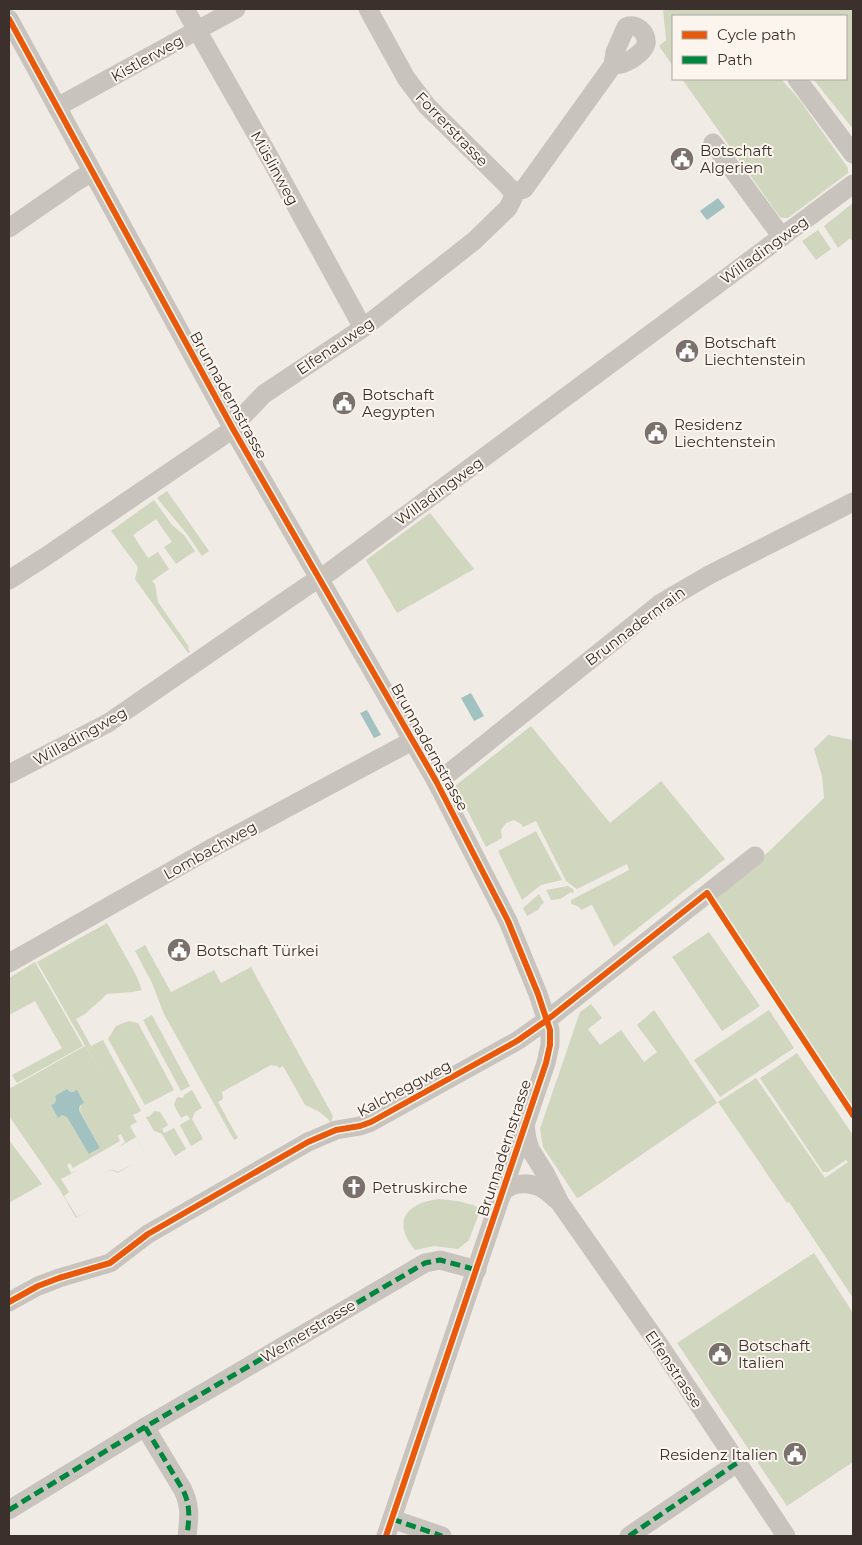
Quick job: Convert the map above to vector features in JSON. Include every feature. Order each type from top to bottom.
[{"type":"street","name":"Müslinweg","points":[[185,9],[271,160],[363,328]]},
{"type":"street","name":"Kistlerweg","points":[[57,107],[236,9]]},
{"type":"street","name":"Forrerstrasse","points":[[368,9],[406,78],[426,106],[513,192]]},
{"type":"street","name":"Brunnadernstrasse","points":[[11,27],[57,107],[232,429],[436,781],[508,921],[547,1020],[550,1038],[549,1052],[389,1528]]},
{"type":"street","name":"Elfenauweg","points":[[9,580],[232,429],[240,418],[264,394],[363,328],[474,240],[508,208],[511,204],[513,192],[524,189],[613,65]]},
{"type":"street","points":[[798,80],[853,154]]},
{"type":"street","points":[[713,143],[782,237]]},
{"type":"street","points":[[9,228],[92,172]]},
{"type":"street","name":"Willadingweg","points":[[9,774],[108,723],[318,579],[853,184]]},
{"type":"street","name":"Brunnadernrain","points":[[436,781],[449,774],[661,603],[708,574],[853,502]]},
{"type":"street","name":"Lombachweg","points":[[9,963],[210,849],[412,741]]},
{"type":"street","name":"Kalcheggweg","points":[[9,1302],[38,1286],[110,1262],[155,1230],[308,1142],[333,1130],[360,1126],[372,1122],[517,1041],[547,1020],[755,856]]},
{"type":"street","name":"Elfenstrasse","points":[[525,1124],[530,1149],[560,1203],[660,1346],[786,1536]]},
{"type":"street","name":"Elfenstrasse","points":[[503,1192],[511,1186],[530,1184],[543,1189],[560,1203]]},
{"type":"street","name":"Wernerstrasse","points":[[9,1510],[145,1427],[426,1262],[440,1260],[477,1270]]},
{"type":"street","points":[[145,1427],[187,1499],[189,1511],[187,1536]]},
{"type":"street","points":[[629,1536],[736,1463]]},
{"type":"street","points":[[389,1528],[442,1536]]},
{"type":"green space","points":[[663,9],[853,9],[853,129],[814,80],[847,80],[847,15],[672,15],[672,65],[659,46],[666,40]]},
{"type":"green space","points":[[683,80],[782,80],[799,99],[848,168],[848,173],[788,218],[779,216]]},
{"type":"green space","points":[[853,203],[853,242],[850,238],[838,248],[824,226]]},
{"type":"green space","points":[[818,230],[831,249],[816,260],[802,241]]},
{"type":"green space","points":[[167,491],[209,551],[202,556],[187,534],[157,498]]},
{"type":"green space","points":[[154,500],[172,525],[184,535],[195,551],[176,564],[164,547],[172,542],[156,519],[133,535],[148,558],[158,552],[169,569],[152,581],[155,584],[158,602],[189,647],[190,652],[188,653],[135,579],[138,567],[111,531]]},
{"type":"green space","points":[[430,513],[474,569],[397,613],[366,560]]},
{"type":"green space","points":[[531,726],[610,823],[661,781],[725,859],[614,947],[592,905],[581,910],[579,907],[571,904],[571,900],[629,870],[627,864],[577,889],[566,881],[536,821],[523,827],[514,820],[506,823],[501,830],[502,838],[486,847],[455,786]]},
{"type":"green space","points":[[828,735],[853,740],[853,1111],[713,897],[759,861],[824,798],[822,776],[814,749]]},
{"type":"green space","points":[[536,831],[562,880],[541,885],[522,900],[498,851]]},
{"type":"green space","points":[[568,886],[574,890],[573,894],[571,892],[560,899],[551,900],[546,890]]},
{"type":"green space","points":[[539,894],[544,903],[538,910],[527,916],[523,908]]},
{"type":"green space","points":[[107,923],[136,975],[142,990],[107,994],[85,1014],[76,1019],[91,1046],[103,1040],[141,1111],[133,1115],[137,1122],[130,1126],[156,1172],[136,1137],[119,1147],[125,1142],[121,1134],[118,1136],[120,1141],[73,1168],[70,1163],[67,1165],[71,1173],[78,1170],[61,1179],[69,1192],[64,1196],[77,1217],[95,1207],[76,1218],[60,1190],[9,1116],[9,1089],[85,1046],[102,1075],[37,962]],"holes":[[[67,1089],[73,1092],[81,1107],[79,1109],[100,1148],[90,1154],[67,1116],[58,1117],[51,1105]]]},
{"type":"green space","points":[[709,932],[760,1006],[722,1031],[672,957]]},
{"type":"green space","points":[[145,945],[171,992],[214,970],[221,983],[251,967],[333,1116],[331,1123],[318,1111],[305,1105],[283,1066],[279,1068],[271,1065],[222,1092],[223,1099],[218,1102],[238,1138],[234,1140],[164,1014],[152,983],[135,951]]},
{"type":"green space","points":[[35,962],[83,1046],[17,1083],[12,1075],[62,1048],[35,1001],[9,1015],[9,978]]},
{"type":"green space","points":[[591,1004],[602,1018],[588,1029],[600,1045],[621,1030],[644,1062],[657,1052],[637,1025],[654,1010],[717,1103],[577,1198],[543,1147],[540,1129],[580,1012]]},
{"type":"green space","points":[[769,1010],[794,1048],[720,1097],[694,1060]]},
{"type":"green space","points":[[152,1015],[190,1086],[181,1091],[143,1020]]},
{"type":"green space","points":[[129,1021],[138,1023],[174,1090],[145,1105],[108,1039],[116,1026]]},
{"type":"green space","points":[[797,1053],[853,1135],[853,1298],[789,1202],[787,1203],[718,1102],[756,1078],[825,1178],[848,1162],[846,1160],[828,1172],[823,1172],[760,1078]]},
{"type":"green space","points":[[192,1090],[202,1108],[195,1112],[192,1119],[203,1139],[191,1146],[180,1125],[190,1119],[187,1115],[181,1118],[174,1105],[178,1097],[183,1098],[184,1095]]},
{"type":"green space","points":[[154,1111],[160,1112],[168,1125],[162,1129],[164,1133],[174,1128],[186,1149],[175,1156],[162,1134],[154,1131],[146,1117],[150,1116]]},
{"type":"green space","points":[[9,1140],[42,1184],[9,1203]]},
{"type":"green space","points":[[439,1199],[458,1201],[476,1206],[478,1216],[469,1240],[458,1249],[434,1246],[415,1250],[404,1231],[406,1216],[410,1210],[418,1205]]},
{"type":"green space","points":[[814,1253],[853,1313],[853,1462],[787,1506],[677,1343]]},
{"type":"water","points":[[718,198],[725,207],[707,220],[700,211]]},
{"type":"water","points":[[471,693],[484,716],[474,721],[461,698]]},
{"type":"water","points":[[367,710],[381,735],[374,738],[360,713]]},
{"type":"water","points":[[67,1089],[73,1092],[77,1090],[84,1103],[80,1105],[79,1110],[100,1148],[89,1154],[67,1117],[62,1115],[58,1118],[51,1105],[55,1103],[55,1096]]},
{"type":"marked path","points":[[9,1510],[145,1427],[425,1263],[440,1260],[477,1270]]},
{"type":"marked path","points":[[145,1427],[186,1496],[189,1513],[187,1536]]},
{"type":"marked path","points":[[629,1536],[737,1463]]},
{"type":"marked path","points":[[392,1519],[442,1536]]},
{"type":"cycle path","points":[[9,19],[233,429],[436,781],[508,921],[538,994],[550,1030],[550,1045],[546,1063],[386,1536]]},
{"type":"cycle path","points":[[9,1302],[38,1286],[110,1263],[148,1234],[308,1142],[336,1130],[371,1122],[517,1041],[547,1020],[707,893],[853,1115]]},
{"type":"place","name":"Botschaft Algerien","points":[[682,159]]},
{"type":"place","name":"Botschaft Liechtenstein","points":[[687,351]]},
{"type":"place","name":"Botschaft Aegypten","points":[[344,403]]},
{"type":"place","name":"Residenz Liechtenstein","points":[[656,433]]},
{"type":"place","name":"Botschaft Türkei","points":[[179,950]]},
{"type":"place","name":"Petruskirche","points":[[354,1187]]},
{"type":"place","name":"Botschaft Italien","points":[[720,1354]]},
{"type":"place","name":"Residenz Italien","points":[[795,1454]]}]
